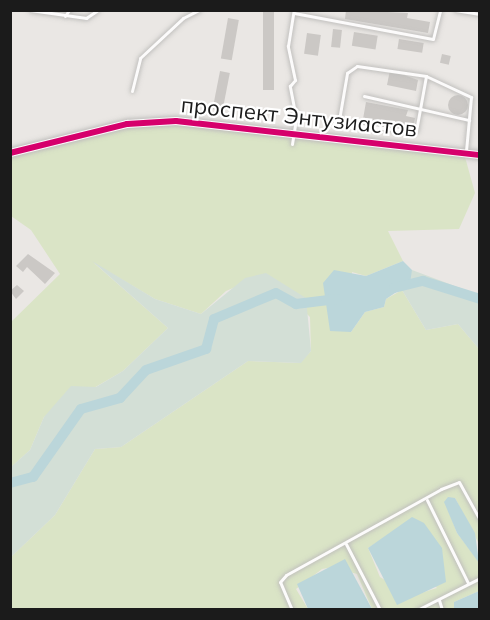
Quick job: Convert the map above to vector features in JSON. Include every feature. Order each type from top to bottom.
[{"type":"street","name":"проспект Энтузиастов","points":[[10,153],[151,122],[294,130],[480,155]]},
{"type":"lane","points":[[30,10],[86,18],[98,10]]},
{"type":"lane","points":[[66,16],[69,10]]},
{"type":"lane","points":[[132,91],[140,58],[199,10]]},
{"type":"lane","points":[[292,144],[294,130],[288,46],[294,12],[433,39],[440,10]]},
{"type":"lane","points":[[455,10],[480,14]]},
{"type":"lane","points":[[339,120],[347,73],[357,66],[426,76],[467,92],[469,120],[466,153]]},
{"type":"lane","points":[[361,126],[409,133],[416,131],[426,76]]},
{"type":"lane","points":[[364,96],[469,120]]},
{"type":"lane","points":[[292,609],[280,582],[286,575],[459,482],[480,520]]},
{"type":"lane","points":[[427,500],[468,583]]},
{"type":"lane","points":[[346,544],[380,609]]},
{"type":"lane","points":[[417,609],[480,578]]},
{"type":"lane","points":[[439,600],[442,609]]},
{"type":"green space","points":[[177,125],[465,157],[475,193],[459,229],[388,231],[403,261],[366,276],[352,272],[351,332],[365,312],[384,307],[386,299],[402,290],[426,330],[458,324],[479,349],[479,544],[455,498],[445,502],[457,533],[479,562],[479,591],[454,602],[454,609],[372,609],[357,574],[333,567],[322,569],[296,589],[308,609],[11,609],[11,557],[55,515],[95,449],[121,447],[248,361],[300,363],[311,351],[310,317],[266,274],[226,291],[201,314],[155,299],[94,263],[168,328],[123,371],[44,417],[30,450],[11,467],[11,322],[60,274],[31,230],[11,216],[11,157],[128,127]],"holes":[[[387,536],[437,588],[411,596],[380,577],[368,548]]]},
{"type":"shaded area","points":[[92,261],[155,299],[201,314],[245,278],[266,273],[306,298],[311,351],[301,363],[248,361],[121,447],[95,449],[55,515],[11,557],[11,467],[30,450],[44,417],[71,386],[96,387],[123,371],[168,328]]},
{"type":"shaded area","points":[[412,270],[479,295],[479,349],[458,324],[426,330],[402,290]]},
{"type":"water","points":[[403,261],[412,270],[410,283],[386,299],[384,307],[365,312],[351,332],[330,331],[323,283],[334,270],[366,276]]},
{"type":"water","points":[[448,497],[455,498],[475,533],[479,563],[457,533],[444,502]]},
{"type":"water","points":[[412,517],[424,523],[442,548],[446,582],[397,605],[368,548]]},
{"type":"water","points":[[345,559],[372,609],[308,609],[297,584]]},
{"type":"water","points":[[479,591],[479,609],[454,609],[454,602]]},
{"type":"building","points":[[263,10],[274,10],[274,90],[263,90]]},
{"type":"building","points":[[346,10],[408,13],[407,18],[430,22],[428,33],[345,19]]},
{"type":"building","points":[[228,18],[239,20],[232,60],[221,58]]},
{"type":"building","points":[[333,29],[342,30],[340,48],[331,47]]},
{"type":"building","points":[[354,32],[378,36],[376,50],[352,46]]},
{"type":"building","points":[[307,33],[321,35],[318,56],[304,54]]},
{"type":"building","points":[[399,39],[424,43],[422,53],[397,49]]},
{"type":"building","points":[[442,54],[451,56],[449,65],[440,63]]},
{"type":"building","points":[[390,70],[418,80],[416,91],[387,85]]},
{"type":"building","points":[[220,71],[230,73],[222,111],[213,109]]},
{"type":"building","points":[[454,95],[462,95],[468,101],[468,109],[462,115],[454,115],[448,109],[448,101]]},
{"type":"building","points":[[366,102],[408,110],[406,116],[415,118],[413,128],[363,119]]},
{"type":"building","points":[[28,254],[55,273],[45,284],[27,267],[23,272],[16,266]]},
{"type":"building","points":[[17,285],[24,291],[16,299],[10,291]]},
{"type":"waterway","points":[[394,288],[423,281],[480,299]]},
{"type":"waterway","points":[[10,483],[33,477],[81,409],[120,398],[146,370],[206,349],[214,319],[276,293],[296,304],[337,299]]},
{"type":"cycle path","points":[[10,153],[127,124],[176,121],[480,155]]}]
